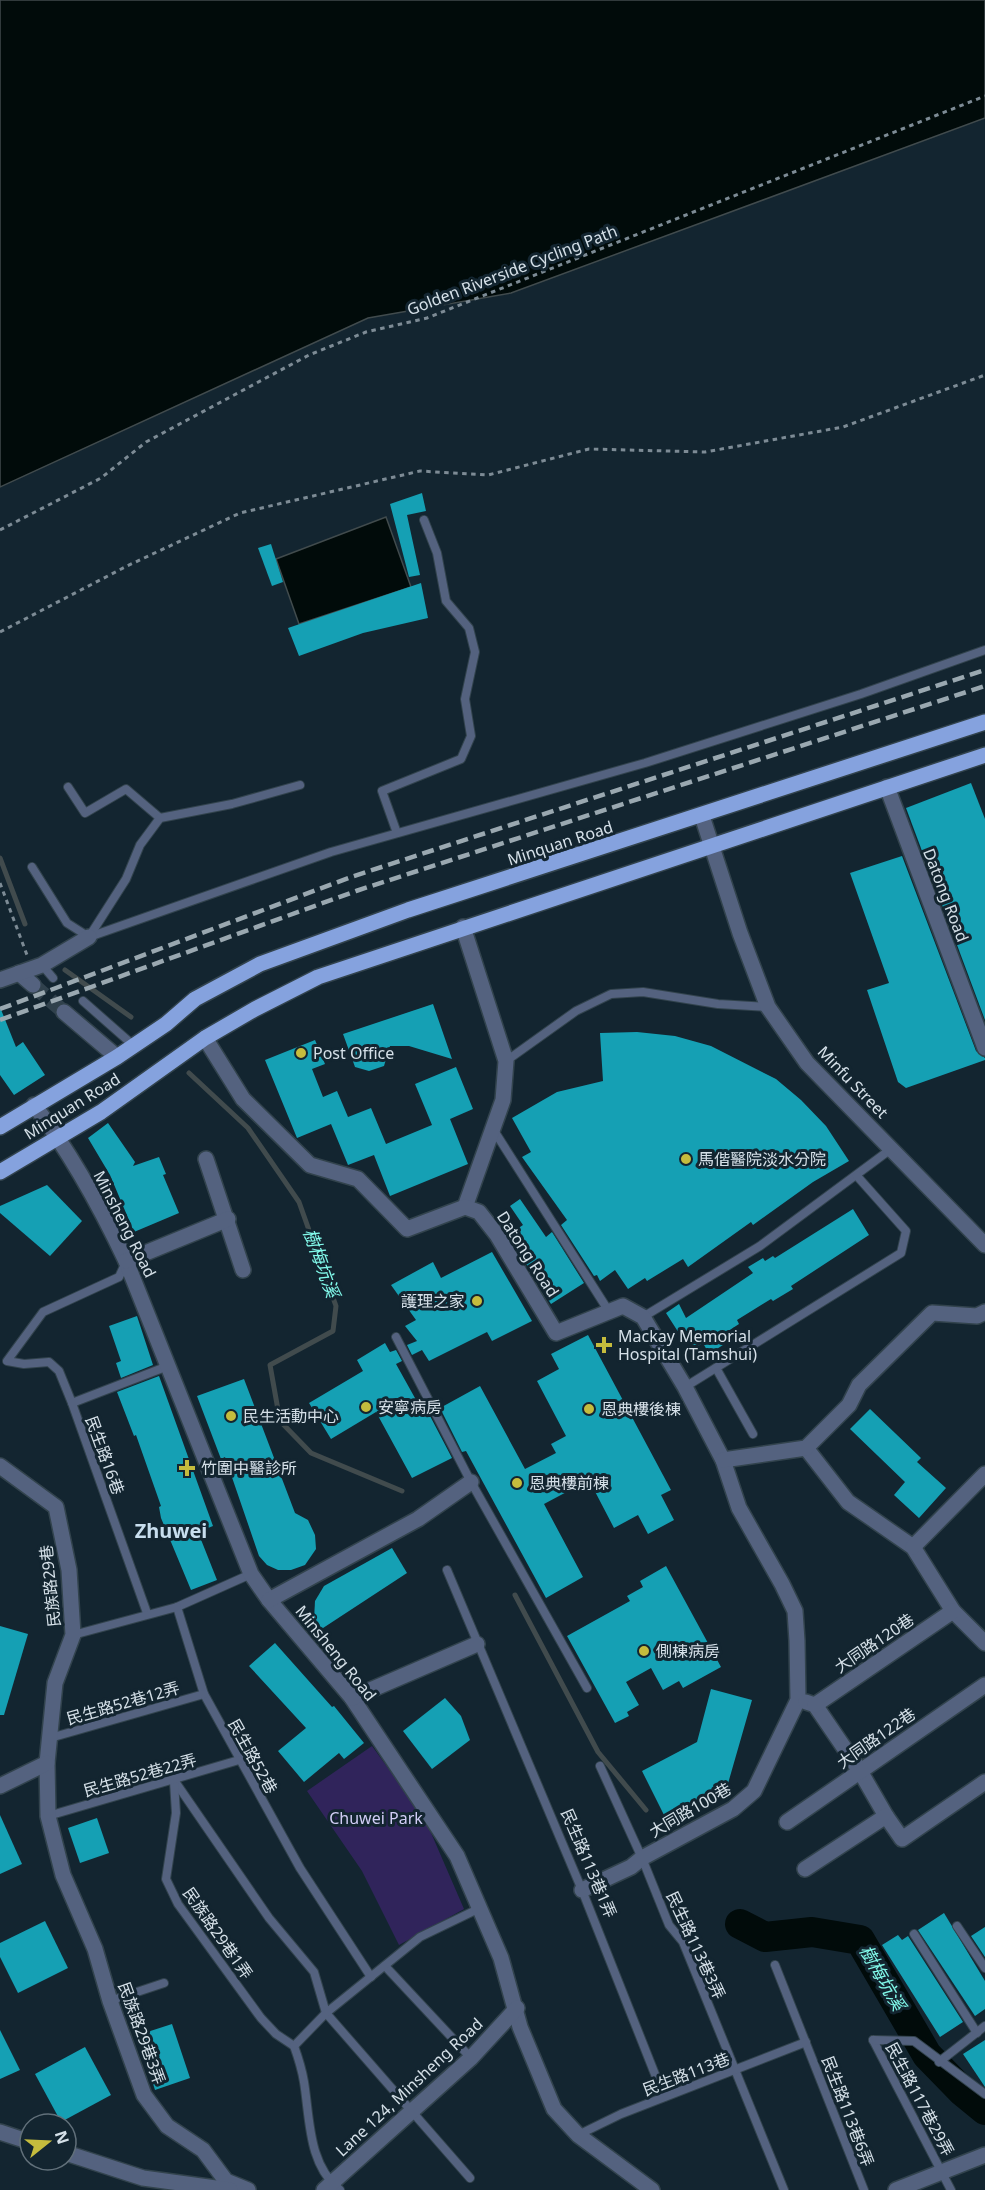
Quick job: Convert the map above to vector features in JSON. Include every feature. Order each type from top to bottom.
[{"type":"main road","name":"Minquan Road","points":[[0,1127],[117,1057],[160,1028],[195,999],[260,964],[408,910],[985,722]]},
{"type":"main road","points":[[205,1038],[318,977],[985,755]]},
{"type":"main road","name":"Minquan Road","points":[[0,1172],[57,1136],[101,1112],[205,1038]]},
{"type":"street","name":"Datong Road","points":[[887,787],[985,1048]]},
{"type":"street","name":"Minfu Street","points":[[702,816],[768,1007],[807,1063],[985,1245]]},
{"type":"street","points":[[205,1038],[243,1099],[310,1165],[358,1179],[407,1229],[465,1207],[503,1100],[506,1061],[463,927]]},
{"type":"street","points":[[0,980],[31,968],[89,937]]},
{"type":"street","points":[[31,968],[33,985]]},
{"type":"street","points":[[64,1012],[117,1057]]},
{"type":"street","name":"Minsheng Road","points":[[34,1105],[57,1136],[104,1214],[126,1260],[252,1574],[269,1600],[352,1698],[457,1856],[501,1958],[520,2027],[554,2109],[578,2135],[652,2190]]},
{"type":"street","points":[[206,1159],[228,1219],[243,1270]]},
{"type":"street","name":"Datong Road","points":[[465,1207],[479,1212],[497,1235],[556,1333],[608,1310],[623,1306],[643,1317]]},
{"type":"street","points":[[126,1260],[228,1219]]},
{"type":"street","points":[[643,1317],[685,1387],[723,1460],[806,1448],[849,1405],[859,1384],[932,1313],[977,1316],[985,1312]]},
{"type":"street","points":[[806,1448],[848,1502],[912,1547],[953,1611],[985,1643]]},
{"type":"street","name":"大同路100巷","points":[[582,1890],[631,1867],[642,1858],[733,1809],[754,1791],[798,1700],[795,1611],[783,1584],[739,1508],[723,1460]]},
{"type":"street","name":"民族路29巷","points":[[0,1466],[56,1507],[69,1570],[73,1635],[55,1683],[46,1763],[48,1816]]},
{"type":"street","points":[[912,1547],[985,1474]]},
{"type":"street","points":[[269,1600],[418,1519],[471,1482]]},
{"type":"street","name":"大同路120巷","points":[[815,1705],[953,1611]]},
{"type":"street","points":[[352,1698],[477,1644]]},
{"type":"street","name":"大同路122巷","points":[[787,1821],[985,1685]]},
{"type":"street","points":[[798,1700],[815,1705],[860,1771],[902,1839],[985,1782]]},
{"type":"street","points":[[0,1786],[46,1763]]},
{"type":"street","name":"民族路29巷3弄","points":[[48,1816],[63,1875],[94,1949],[144,2095],[167,2126],[203,2151],[226,2181],[248,2190]]},
{"type":"street","points":[[805,1869],[886,1816]]},
{"type":"street","name":"Lane 124, Minsheng Road","points":[[332,2188],[471,2058],[516,2008]]},
{"type":"street","points":[[0,2132],[18,2138]]},
{"type":"street","points":[[896,2190],[985,2155]]},
{"type":"street","points":[[78,2157],[143,2178],[230,2190]]},
{"type":"lane","points":[[397,833],[382,791],[461,759],[471,736],[465,699],[475,652],[469,628],[446,601],[437,553],[424,520]]},
{"type":"lane","points":[[89,937],[331,852],[645,763],[861,694],[985,650]]},
{"type":"lane","points":[[89,937],[126,879],[140,845],[160,818],[232,804],[300,785]]},
{"type":"lane","points":[[68,787],[85,813],[126,789],[160,818]]},
{"type":"lane","points":[[32,867],[67,923],[89,937]]},
{"type":"lane","points":[[31,968],[53,978]]},
{"type":"lane","points":[[506,1061],[576,1011],[611,993],[644,992],[718,1004],[768,1007]]},
{"type":"lane","points":[[83,1002],[137,1042]]},
{"type":"lane","points":[[493,1128],[608,1310]]},
{"type":"lane","points":[[643,1317],[760,1246],[892,1148]]},
{"type":"lane","points":[[685,1387],[901,1252],[906,1231],[856,1176]]},
{"type":"lane","points":[[3,1362],[43,1312],[118,1277],[126,1260]]},
{"type":"lane","points":[[396,1337],[471,1482],[587,1688]]},
{"type":"lane","points":[[3,1362],[24,1364],[49,1362],[59,1371],[72,1403]]},
{"type":"lane","name":"民生路16巷","points":[[147,1613],[72,1403],[168,1366]]},
{"type":"lane","points":[[716,1368],[753,1434]]},
{"type":"lane","name":"民生路113巷1弄","points":[[447,1570],[582,1890],[664,2097]]},
{"type":"lane","points":[[73,1635],[147,1613],[177,1607],[252,1574]]},
{"type":"lane","name":"民生路52巷","points":[[177,1607],[204,1694],[300,1868],[371,1977]]},
{"type":"lane","name":"民生路52巷12弄","points":[[49,1738],[204,1694]]},
{"type":"lane","name":"民生路52巷22弄","points":[[48,1816],[239,1760]]},
{"type":"lane","name":"民生路113巷3弄","points":[[600,1766],[642,1858],[669,1925],[684,1942],[784,2190]]},
{"type":"lane","points":[[174,1780],[269,1918],[314,1972],[327,2013],[470,2178]]},
{"type":"lane","name":"民族路29巷1弄","points":[[174,1780],[176,1813],[166,1879],[178,1904],[261,2018],[276,2034],[294,2046]]},
{"type":"lane","points":[[332,2188],[317,2160],[309,2128],[304,2080],[294,2046],[327,2013],[420,1936],[478,1909]]},
{"type":"lane","points":[[957,1926],[985,1968]]},
{"type":"lane","points":[[914,1934],[977,2033]]},
{"type":"lane","name":"民生路113巷6弄","points":[[775,1965],[864,2190]]},
{"type":"lane","points":[[385,1966],[471,2058]]},
{"type":"lane","points":[[110,2001],[164,1983]]},
{"type":"lane","points":[[985,2026],[938,2061],[985,2094]]},
{"type":"lane","name":"民生路117巷29弄","points":[[938,2061],[914,2041],[873,2040],[951,2190]]},
{"type":"lane","name":"民生路113巷","points":[[578,2135],[664,2097],[806,2042]]},
{"type":"path","name":"Golden Riverside Cycling Path","points":[[0,530],[101,478],[146,442],[309,355],[366,332],[427,318],[985,96]]},
{"type":"path","points":[[0,632],[127,566],[240,513],[420,471],[488,475],[589,449],[705,453],[843,427],[985,375]]},
{"type":"path","points":[[0,883],[31,968]]},
{"type":"green space","name":"Chuwei Park","points":[[372,1746],[425,1819],[464,1909],[399,1945],[362,1871],[307,1791]]},
{"type":"shaded area","points":[[0,0],[985,0],[985,118],[511,293],[368,318],[0,487]]},
{"type":"shaded area","points":[[386,517],[411,587],[299,624],[276,559]]},
{"type":"building","points":[[422,493],[426,511],[407,515],[420,575],[409,577],[390,504]]},
{"type":"building","points":[[271,544],[283,582],[272,586],[258,548]]},
{"type":"building","points":[[421,583],[428,618],[363,633],[299,656],[288,628]]},
{"type":"building","points":[[971,783],[985,819],[985,1020],[906,808]]},
{"type":"building","points":[[902,856],[976,1051],[985,1058],[985,1060],[906,1088],[898,1082],[867,990],[889,983],[850,873]]},
{"type":"building","points":[[433,1004],[452,1059],[409,1046],[390,1046],[384,1066],[369,1071],[355,1067],[343,1034]]},
{"type":"building","points":[[0,1007],[16,1047],[23,1042],[45,1075],[14,1095],[0,1075]]},
{"type":"building","name":"馬偕醫院淡水分院","points":[[637,1032],[675,1036],[711,1046],[776,1079],[801,1100],[826,1126],[849,1161],[813,1182],[753,1225],[751,1222],[688,1267],[683,1259],[647,1281],[645,1278],[628,1289],[615,1270],[600,1281],[597,1275],[594,1276],[561,1225],[567,1220],[522,1157],[531,1152],[512,1118],[557,1092],[603,1081],[600,1033]]},
{"type":"building","points":[[315,1040],[325,1064],[312,1069],[323,1097],[337,1091],[348,1117],[371,1108],[386,1144],[432,1125],[415,1084],[456,1067],[473,1109],[450,1119],[468,1164],[390,1196],[374,1155],[348,1165],[331,1124],[297,1138],[265,1060]]},
{"type":"building","points":[[108,1123],[135,1162],[133,1166],[159,1157],[166,1174],[163,1175],[179,1213],[134,1232],[110,1175],[88,1138]]},
{"type":"building","points":[[47,1185],[82,1221],[50,1256],[0,1213],[0,1206]]},
{"type":"building","points":[[520,1199],[546,1237],[552,1232],[584,1283],[551,1304],[508,1235],[523,1225],[510,1206]]},
{"type":"building","points":[[853,1209],[869,1235],[791,1286],[793,1289],[773,1301],[771,1299],[737,1320],[739,1324],[722,1335],[726,1343],[709,1354],[703,1343],[695,1348],[688,1338],[684,1341],[666,1313],[679,1304],[686,1318],[753,1273],[748,1267],[763,1258],[765,1261],[773,1256],[775,1258]]},
{"type":"building","name":"護理之家","points":[[492,1252],[532,1321],[492,1341],[487,1332],[429,1361],[422,1350],[412,1355],[407,1345],[417,1341],[405,1326],[416,1320],[391,1285],[433,1262],[441,1278]]},
{"type":"building","points":[[137,1316],[153,1365],[121,1378],[116,1363],[121,1361],[109,1326]]},
{"type":"building","points":[[588,1335],[671,1490],[661,1495],[674,1520],[648,1534],[638,1515],[614,1528],[589,1480],[544,1504],[583,1577],[546,1598],[466,1451],[462,1452],[440,1408],[480,1386],[525,1469],[556,1453],[551,1444],[566,1436],[537,1381],[559,1369],[551,1354]]},
{"type":"building","name":"安寧病房","points":[[385,1343],[390,1352],[396,1350],[402,1361],[396,1364],[425,1416],[429,1414],[452,1458],[412,1478],[376,1412],[331,1439],[309,1403],[363,1371],[357,1360]]},
{"type":"building","points":[[159,1376],[213,1526],[198,1532],[217,1580],[191,1590],[161,1518],[159,1507],[161,1506],[136,1435],[134,1436],[117,1392]]},
{"type":"building","points":[[244,1379],[295,1513],[308,1520],[315,1535],[316,1549],[305,1565],[291,1570],[278,1570],[267,1565],[259,1556],[225,1457],[221,1459],[197,1396]]},
{"type":"building","points":[[870,1409],[921,1458],[917,1462],[946,1488],[919,1518],[894,1495],[905,1482],[850,1429]]},
{"type":"building","points":[[392,1548],[407,1573],[320,1630],[314,1620],[315,1601],[324,1586]]},
{"type":"building","name":"側棟病房","points":[[666,1566],[721,1667],[683,1688],[679,1681],[663,1690],[651,1668],[626,1682],[639,1705],[627,1712],[629,1716],[615,1723],[567,1636],[630,1601],[627,1596],[643,1587],[640,1581]]},
{"type":"building","points":[[0,1626],[28,1634],[4,1715],[0,1715]]},
{"type":"building","points":[[275,1643],[332,1707],[334,1706],[364,1743],[344,1759],[339,1753],[304,1782],[278,1751],[306,1728],[249,1666]]},
{"type":"building","points":[[711,1689],[752,1700],[727,1787],[666,1819],[642,1771],[697,1742]]},
{"type":"building","points":[[445,1698],[461,1716],[470,1740],[432,1769],[403,1731]]},
{"type":"building","points":[[0,1815],[22,1864],[0,1874]]},
{"type":"building","points":[[97,1818],[109,1853],[80,1863],[68,1828]]},
{"type":"building","points":[[944,1913],[985,1981],[985,2009],[975,2016],[918,1930]]},
{"type":"building","points":[[45,1921],[68,1968],[18,1993],[0,1957],[0,1943]]},
{"type":"building","points":[[985,1927],[985,1957],[971,1936]]},
{"type":"building","points":[[898,1935],[902,1940],[908,1936],[963,2022],[940,2037],[882,1945]]},
{"type":"building","points":[[172,2024],[190,2078],[155,2090],[138,2035]]},
{"type":"building","points":[[0,2030],[20,2070],[0,2079]]},
{"type":"building","points":[[985,2040],[985,2087],[963,2054]]},
{"type":"building","points":[[85,2047],[111,2095],[78,2113],[56,2112],[35,2074]]},
{"type":"waterway","name":"樹梅坑溪","points":[[0,858],[25,924]]},
{"type":"waterway","name":"樹梅坑溪","points":[[65,970],[131,1017]]},
{"type":"waterway","name":"樹梅坑溪","points":[[189,1073],[248,1128],[299,1202],[336,1306],[333,1331],[270,1365],[280,1421],[311,1453],[402,1491]]},
{"type":"waterway","name":"樹梅坑溪","points":[[515,1595],[598,1752],[646,1810]]},
{"type":"waterway","name":"樹梅坑溪","points":[[740,1924],[765,1937],[812,1932],[860,1940],[927,2055],[963,2092],[985,2110]]},
{"type":"tunnel","points":[[33,985],[64,1012]]},
{"type":"railway","points":[[0,1009],[351,877],[985,670]]},
{"type":"railway","points":[[0,1020],[356,891],[985,686]]},
{"type":"place","name":"Post Office","points":[[301,1053]]},
{"type":"place","name":"馬偕醫院淡水分院","points":[[686,1159]]},
{"type":"place","name":"護理之家","points":[[477,1301]]},
{"type":"place","name":"Mackay Memorial Hospital (Tamshui)","points":[[604,1345]]},
{"type":"place","name":"安寧病房","points":[[366,1407]]},
{"type":"place","name":"恩典樓後棟","points":[[589,1409]]},
{"type":"place","name":"民生活動中心","points":[[231,1416]]},
{"type":"place","name":"竹圍中醫診所","points":[[187,1468]]},
{"type":"place","name":"恩典樓前棟","points":[[517,1483]]},
{"type":"place","name":"側棟病房","points":[[644,1651]]},
{"type":"district","name":"Zhuwei","points":[[171,1531]]}]
